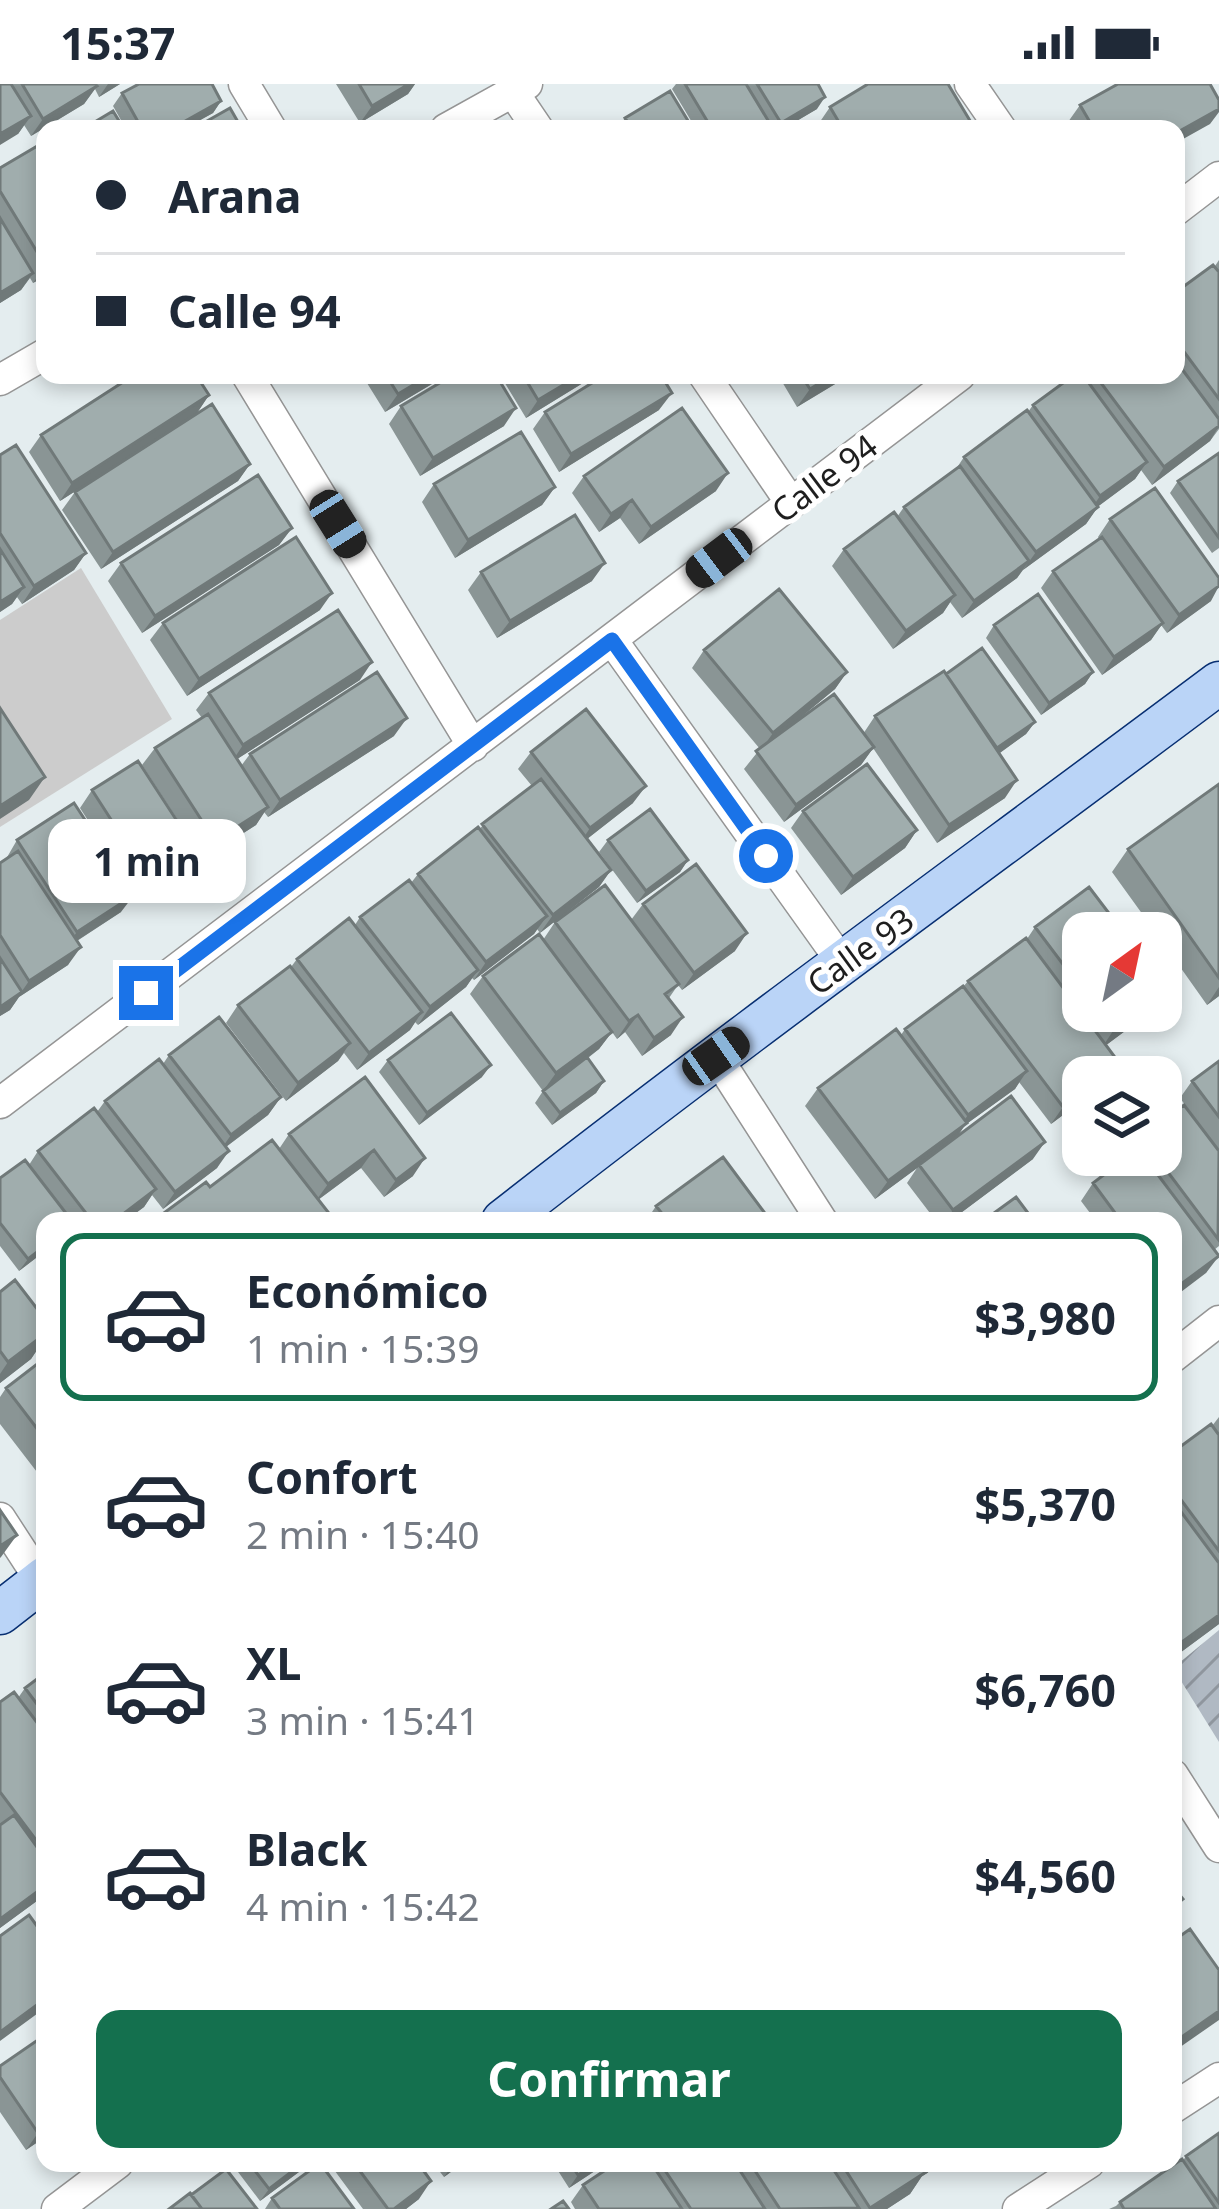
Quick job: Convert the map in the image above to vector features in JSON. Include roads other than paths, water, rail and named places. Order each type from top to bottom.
[{"type":"street","points":[[244,84],[266,120]]},
{"type":"street","points":[[970,84],[995,120]]},
{"type":"street","points":[[462,120],[520,88],[534,120]]},
{"type":"street","points":[[1185,203],[1219,177]]},
{"type":"street","points":[[0,380],[36,359]]},
{"type":"street","points":[[252,384],[473,746]]},
{"type":"street","points":[[710,384],[791,503]]},
{"type":"street","name":"Calle 94","points":[[0,1103],[948,384]]},
{"type":"street","points":[[612,640],[844,965]]},
{"type":"street","name":"Calle 93","points":[[515,1212],[716,1056],[1219,683]]},
{"type":"street","points":[[716,1056],[816,1212]]},
{"type":"street","points":[[1182,1350],[1219,1321]]},
{"type":"street","points":[[0,1518],[36,1569]]},
{"type":"street","points":[[0,1612],[36,1584]]},
{"type":"street","points":[[1182,1789],[1219,1847]]},
{"type":"street","points":[[1182,2102],[1219,2078]]},
{"type":"street","points":[[57,2209],[106,2172]]},
{"type":"street","points":[[1018,2209],[1075,2172]]}]
